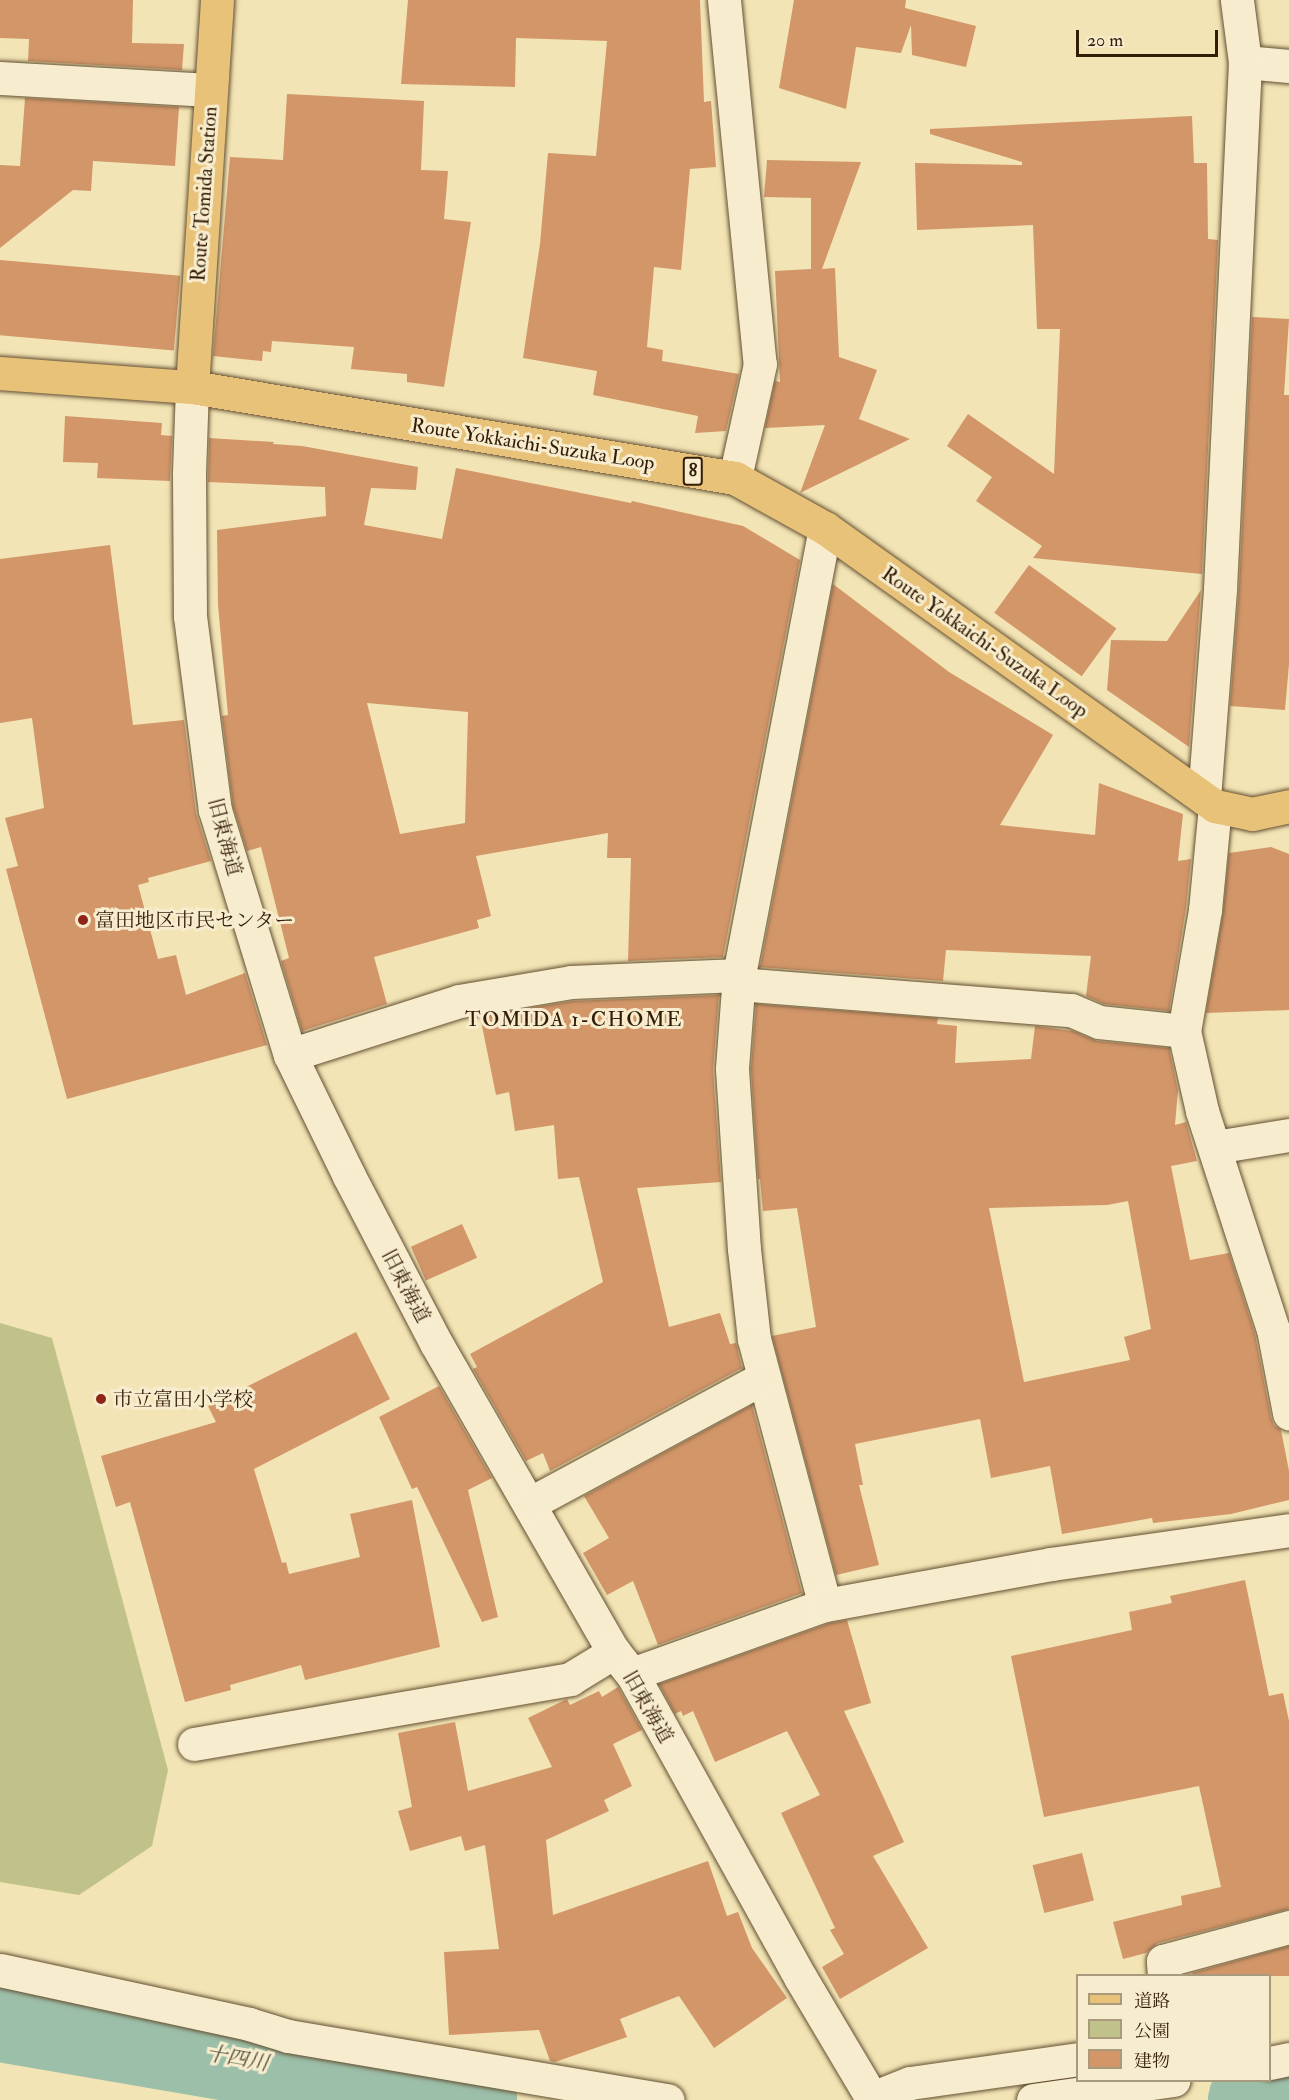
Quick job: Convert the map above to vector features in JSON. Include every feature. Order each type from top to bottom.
[{"type":"main road","name":"Route Tomida Station","points":[[192,387],[217,0]]},
{"type":"main road","name":"Route Yokkaichi-Suzuka Loop","points":[[0,373],[192,387],[735,478],[825,528],[1210,802],[1252,814],[1289,806]]},
{"type":"street","points":[[724,0],[760,364],[735,478]]},
{"type":"street","points":[[1237,0],[1245,62],[1205,910],[1184,1031],[1202,1111],[1281,1328],[1289,1413]]},
{"type":"street","points":[[1245,62],[1289,66]]},
{"type":"street","points":[[0,78],[211,90]]},
{"type":"street","name":"旧東海道","points":[[192,387],[189,475],[190,616],[215,810],[290,1055],[430,1333],[623,1663],[800,1977],[872,2099]]},
{"type":"street","points":[[825,528],[738,980],[732,1070],[736,1148],[753,1328],[763,1377],[825,1605]]},
{"type":"street","points":[[290,1055],[459,1001],[571,982],[738,980],[1071,1010],[1099,1022],[1184,1031]]},
{"type":"street","points":[[1215,1147],[1289,1136]]},
{"type":"street","points":[[529,1504],[763,1377]]},
{"type":"street","points":[[194,1744],[570,1679],[825,1605],[1051,1564],[1289,1530]]},
{"type":"street","points":[[1164,1974],[1163,1961],[1289,1928]]},
{"type":"street","points":[[0,1970],[249,2024],[288,2036],[668,2100]]},
{"type":"street","points":[[872,2099],[910,2083],[1076,2059]]},
{"type":"street","points":[[1271,2063],[1289,2059]]},
{"type":"street","points":[[1032,2100],[1160,2082]]},
{"type":"green space","points":[[0,1323],[52,1338],[168,1770],[152,1846],[79,1895],[0,1882]]},
{"type":"building","points":[[0,0],[133,0],[132,43],[184,44],[182,70],[28,61],[29,39],[0,38]]},
{"type":"building","points":[[408,0],[700,0],[704,102],[711,101],[716,167],[690,169],[681,270],[654,267],[647,347],[663,350],[662,361],[739,374],[726,431],[695,433],[698,416],[593,395],[597,371],[523,358],[540,244],[548,153],[596,156],[607,41],[516,38],[515,87],[401,84]]},
{"type":"building","points":[[794,0],[906,0],[905,8],[976,26],[966,67],[912,55],[911,25],[901,53],[856,47],[846,109],[779,88]]},
{"type":"building","points":[[287,94],[424,101],[421,170],[448,171],[444,219],[471,222],[444,387],[407,382],[407,374],[351,369],[354,347],[272,341],[271,352],[263,351],[262,361],[213,356],[230,157],[283,160]]},
{"type":"building","points":[[25,98],[179,107],[175,166],[93,161],[91,191],[73,190],[0,248],[0,165],[20,166]]},
{"type":"building","points":[[1192,116],[1194,163],[1207,163],[1208,239],[1218,240],[1202,574],[1033,558],[1042,546],[976,501],[992,477],[947,446],[968,414],[1054,474],[1060,329],[1037,329],[1033,225],[917,230],[915,163],[1022,165],[1022,162],[930,134],[930,129]]},
{"type":"building","points":[[767,160],[861,162],[822,269],[835,268],[839,357],[877,370],[859,419],[910,439],[800,493],[825,425],[765,428],[775,381],[780,382],[775,271],[811,269],[811,198],[764,197]]},
{"type":"building","points":[[0,260],[180,276],[174,350],[0,335]]},
{"type":"building","points":[[1252,317],[1289,319],[1284,395],[1289,395],[1289,664],[1285,710],[1230,706],[1239,590]]},
{"type":"building","points":[[65,416],[162,423],[161,435],[172,436],[170,481],[97,478],[98,463],[63,462]]},
{"type":"building","points":[[209,438],[274,442],[273,444],[302,446],[418,467],[416,490],[371,488],[364,525],[442,539],[456,468],[631,503],[632,501],[743,526],[800,560],[723,957],[628,961],[631,858],[607,858],[608,833],[476,856],[491,916],[477,920],[479,928],[374,957],[387,1004],[302,1031],[281,961],[289,958],[261,847],[247,851],[233,806],[222,716],[228,715],[218,605],[217,530],[326,516],[325,487],[208,482]],"holes":[[[367,703],[468,712],[465,823],[400,834]]]},
{"type":"building","points":[[110,545],[133,725],[184,720],[196,813],[211,861],[148,878],[149,882],[138,885],[158,959],[176,955],[186,995],[245,973],[267,1045],[67,1099],[6,869],[18,866],[5,818],[44,808],[32,718],[0,723],[0,559]]},
{"type":"building","points":[[1029,565],[1116,628],[1082,676],[994,613]]},
{"type":"building","points":[[833,584],[949,672],[1053,735],[1000,825],[1095,835],[1099,783],[1183,814],[1178,861],[1191,859],[1186,908],[1169,1011],[1104,1004],[1086,996],[1091,956],[946,950],[943,981],[760,967]]},
{"type":"building","points":[[1201,590],[1189,747],[1107,690],[1111,640],[1167,641]]},
{"type":"building","points":[[1271,847],[1289,854],[1289,1010],[1206,1013],[1223,913],[1229,853]]},
{"type":"building","points":[[719,995],[713,1070],[721,1182],[637,1188],[669,1327],[720,1313],[730,1344],[736,1343],[742,1368],[550,1471],[543,1453],[526,1461],[473,1369],[477,1367],[470,1354],[603,1282],[579,1177],[558,1179],[554,1125],[515,1131],[509,1092],[496,1095],[480,1016],[573,1001]]},
{"type":"building","points":[[756,1004],[938,1018],[937,1024],[957,1026],[955,1063],[1031,1059],[1035,1026],[1073,1031],[1097,1041],[1169,1048],[1178,1090],[1175,1125],[1186,1122],[1197,1161],[1171,1166],[1190,1260],[1229,1253],[1255,1334],[1271,1417],[1274,1425],[1281,1430],[1289,1471],[1289,1500],[1231,1514],[1153,1523],[1152,1518],[1062,1534],[1050,1466],[991,1478],[980,1419],[855,1444],[863,1485],[859,1485],[879,1565],[836,1575],[772,1336],[816,1327],[797,1208],[763,1211],[760,1179],[758,1179],[751,1069]],"holes":[[[1128,1201],[1151,1329],[1124,1337],[1130,1360],[1024,1382],[989,1208],[1107,1205]]]},
{"type":"building","points":[[462,1224],[477,1258],[426,1281],[411,1247]]},
{"type":"building","points":[[356,1332],[390,1399],[254,1469],[282,1563],[286,1562],[289,1574],[360,1557],[350,1514],[412,1500],[440,1647],[305,1680],[301,1665],[230,1685],[231,1690],[185,1702],[130,1502],[116,1507],[101,1456],[216,1422],[208,1406]]},
{"type":"building","points":[[439,1386],[492,1478],[468,1490],[498,1617],[482,1622],[417,1487],[412,1489],[379,1417]]},
{"type":"building","points":[[752,1405],[802,1593],[658,1645],[633,1581],[607,1595],[583,1553],[609,1538],[584,1496]]},
{"type":"building","points":[[1245,1580],[1269,1696],[1283,1693],[1289,1721],[1289,1909],[1158,1943],[1146,1953],[1123,1959],[1113,1922],[1182,1905],[1181,1896],[1221,1887],[1199,1786],[1044,1817],[1011,1656],[1132,1630],[1129,1612],[1172,1603],[1170,1596]]},
{"type":"building","points":[[847,1620],[871,1703],[844,1711],[904,1842],[873,1856],[928,1948],[840,1999],[822,1967],[844,1954],[830,1930],[835,1928],[781,1813],[820,1795],[787,1731],[715,1762],[693,1711],[683,1716],[681,1711],[675,1714],[659,1684],[830,1623]]},
{"type":"building","points":[[618,1687],[642,1730],[613,1744],[632,1786],[604,1800],[609,1811],[546,1840],[553,1915],[708,1861],[727,1916],[738,1912],[752,1948],[787,1998],[714,2048],[679,1996],[620,2019],[627,2037],[555,2062],[550,2061],[539,2030],[449,2035],[444,1952],[499,1949],[485,1845],[465,1851],[461,1836],[410,1851],[398,1811],[412,1807],[398,1733],[455,1722],[468,1791],[552,1767],[528,1718],[567,1699],[570,1705],[599,1691],[602,1697]]},
{"type":"building","points":[[1082,1853],[1094,1901],[1044,1913],[1033,1865]]},
{"type":"building","points":[[1289,1946],[1289,1976],[1192,1973]]},
{"type":"waterway","name":"十四川","points":[[0,2019],[474,2100]]},
{"type":"waterway","name":"十四川","points":[[1251,2100],[1289,2091]]},
{"type":"place","name":"富田地区市民センター","points":[[83,920]]},
{"type":"place","name":"市立富田小学校","points":[[101,1399]]},
{"type":"district","name":"TOMIDA 1-CHOME","points":[[574,1020]]}]
